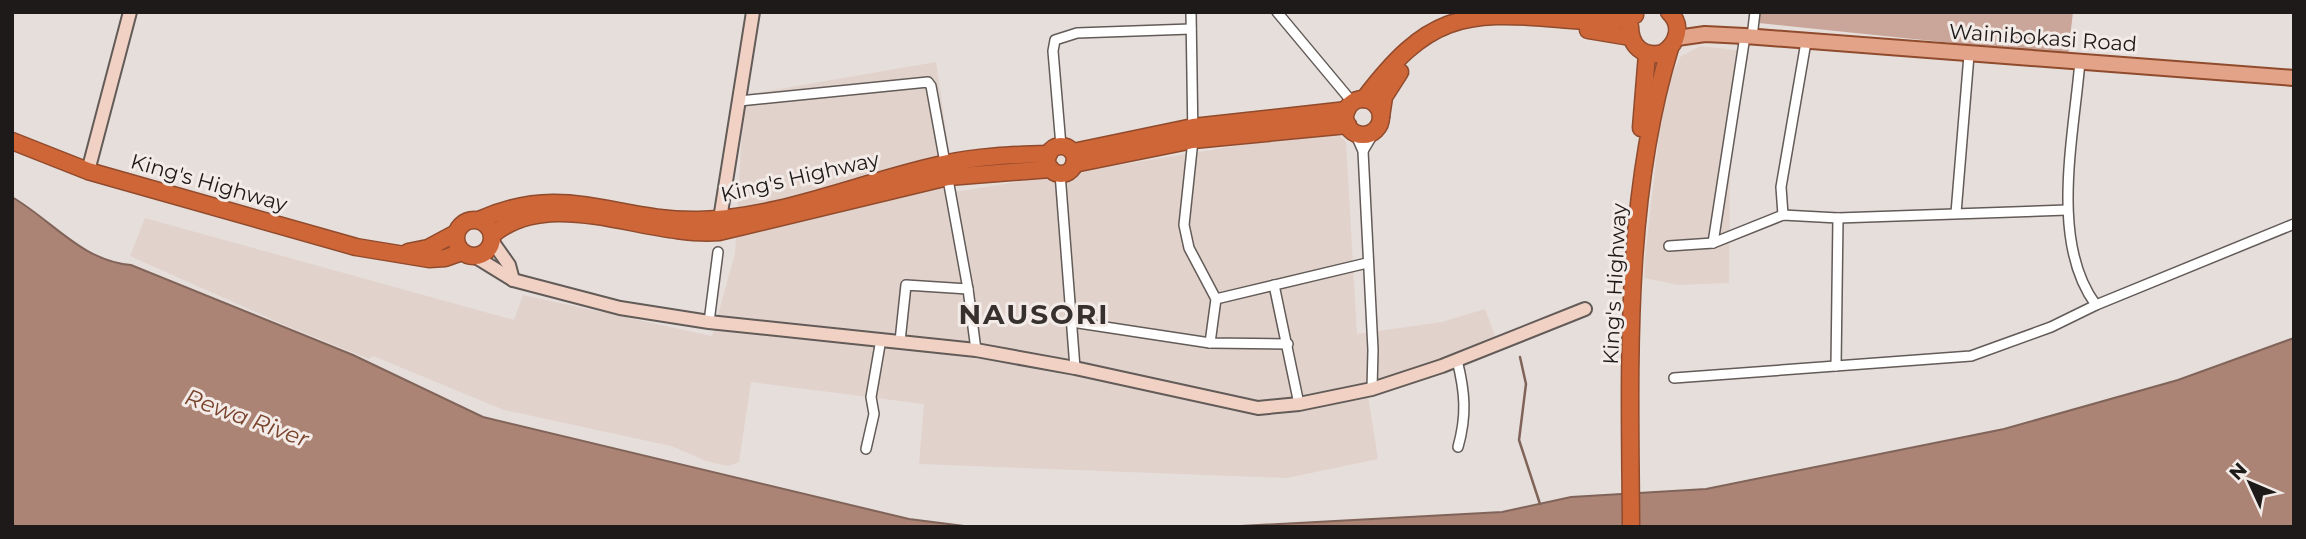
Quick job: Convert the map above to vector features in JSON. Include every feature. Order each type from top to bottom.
[{"type":"highway","points":[[1353,114],[1429,33],[1468,18],[1513,15],[1621,21],[1637,14]]},
{"type":"highway","points":[[1637,14],[1630,25],[1630,37],[1636,47],[1647,54],[1663,53],[1674,43],[1672,14]]},
{"type":"highway","points":[[1379,123],[1384,96],[1401,71],[1436,40],[1468,18],[1630,37]]},
{"type":"highway","name":"King's Highway","points":[[1621,527],[1632,313],[1643,178],[1658,90],[1674,43]]},
{"type":"highway","name":"King's Highway","points":[[1630,527],[1625,445],[1624,299],[1647,54]]},
{"type":"highway","points":[[1353,114],[1376,104],[1379,123]]},
{"type":"highway","name":"King's Highway","points":[[479,220],[504,210],[547,202],[685,220],[720,219],[946,170],[1061,160],[1193,134],[1353,114],[1367,134],[1379,123]]},
{"type":"highway","name":"King's Highway","points":[[12,141],[88,171],[356,247],[445,258],[468,254]]},
{"type":"highway","name":"King's Highway","points":[[492,238],[507,222],[525,215],[555,212],[683,233],[719,232],[946,170]]},
{"type":"highway","points":[[479,220],[488,226],[492,238],[482,254],[468,254],[457,243],[456,233],[467,221],[479,220]]},
{"type":"highway","name":"King's Highway","points":[[399,254],[428,248],[456,233]]},
{"type":"main road","name":"Wainibokasi Road","points":[[1672,14],[1705,34]]},
{"type":"main road","name":"Wainibokasi Road","points":[[1674,43],[1705,34],[1748,36],[2294,78]]},
{"type":"street","points":[[88,171],[130,12]]},
{"type":"street","points":[[720,219],[753,12]]},
{"type":"street","points":[[1191,12],[1193,134],[1184,225],[1189,248],[1216,299],[1210,343]]},
{"type":"street","points":[[1277,12],[1353,114],[1363,150],[1367,263],[1374,350],[1373,389]]},
{"type":"street","points":[[1713,243],[1748,36],[1755,12]]},
{"type":"street","points":[[1075,368],[1053,51],[1055,40],[1077,33],[1191,29]]},
{"type":"street","points":[[1783,215],[1781,187],[1806,42]]},
{"type":"street","points":[[1956,214],[1969,55]]},
{"type":"street","points":[[2080,61],[2067,210],[2076,269],[2096,305]]},
{"type":"street","points":[[739,101],[922,80],[931,86],[968,289],[976,350]]},
{"type":"street","points":[[1363,150],[1379,123]]},
{"type":"street","points":[[1669,246],[1713,243],[1783,215],[1838,218],[2067,210]]},
{"type":"street","points":[[1836,366],[1838,218]]},
{"type":"street","points":[[1674,378],[1971,356],[2051,327],[2096,305],[2294,224]]},
{"type":"street","points":[[492,238],[509,265],[513,280]]},
{"type":"street","points":[[709,322],[718,251]]},
{"type":"street","points":[[468,254],[513,280],[620,308],[709,322],[976,350],[1075,368],[1258,408],[1299,404],[1373,389],[1458,360],[1585,309]]},
{"type":"street","points":[[1216,299],[1367,263]]},
{"type":"street","points":[[900,341],[906,285],[968,289]]},
{"type":"street","points":[[1274,285],[1299,404]]},
{"type":"street","points":[[1072,322],[1210,343],[1288,344]]},
{"type":"street","points":[[866,449],[874,414],[871,397],[881,339]]},
{"type":"street","points":[[1458,360],[1466,393],[1466,411],[1458,447]]},
{"type":"shaded area","points":[[1760,12],[2073,12],[2068,55],[1759,23]]},
{"type":"shaded area","points":[[1701,46],[1744,51],[1730,169],[1729,283],[1679,285],[1644,278],[1645,257],[1664,90],[1681,56]]},
{"type":"shaded area","points":[[936,62],[955,192],[1333,130],[1346,142],[1357,334],[1442,322],[1485,309],[1497,341],[1451,360],[1366,383],[1378,459],[1287,478],[919,464],[924,404],[751,382],[739,462],[728,466],[706,461],[671,446],[504,410],[373,356],[369,359],[287,326],[130,256],[145,218],[514,320],[523,295],[712,336],[735,254],[744,95]]},
{"type":"water","name":"Rewa River","points":[[12,197],[68,238],[98,256],[131,265],[353,355],[483,417],[909,519],[972,527],[17,527],[12,525]]},
{"type":"water","points":[[2294,338],[2294,527],[1222,527],[1502,512],[1571,497],[1706,489],[2004,429],[2178,380]]},
{"type":"waterway","points":[[1520,357],[1526,384],[1519,440],[1540,504]]},
{"type":"district","name":"NAUSORI","points":[[1034,314]]}]
